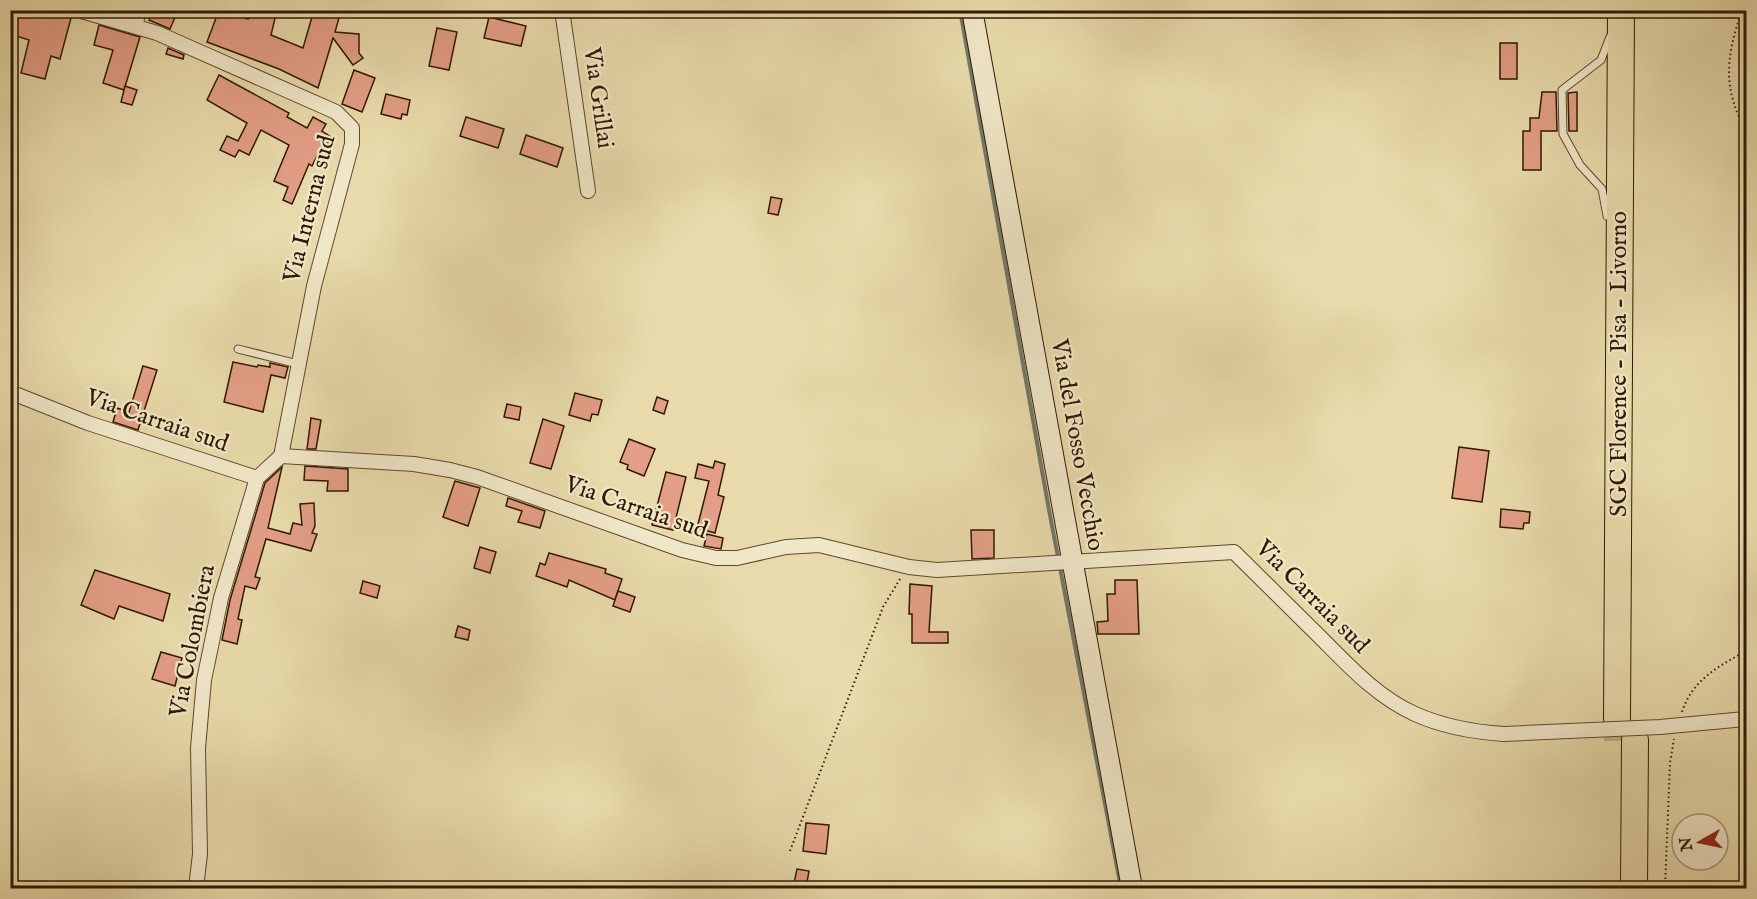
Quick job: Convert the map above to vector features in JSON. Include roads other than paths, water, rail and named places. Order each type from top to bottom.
[{"type":"highway","name":"SGC Florence - Pisa - Livorno","points":[[1617,888],[1626,729],[1637,10]]},
{"type":"highway","name":"SGC Florence - Pisa - Livorno","points":[[1615,20],[1626,729],[1634,888]]},
{"type":"street","name":"Via Interna sud","points":[[78,10],[136,26],[336,112],[349,122],[352,128],[352,144],[319,265],[280,456]]},
{"type":"street","points":[[136,26],[138,10]]},
{"type":"street","name":"Via Grillai","points":[[562,10],[588,191]]},
{"type":"street","name":"Via del Fosso Vecchio","points":[[972,10],[1064,562],[1132,888]]},
{"type":"street","name":"Via Carraia sud","points":[[10,392],[88,423],[257,478]]},
{"type":"street","points":[[257,478],[280,456]]},
{"type":"street","name":"Via Carraia sud","points":[[280,456],[414,464],[450,470],[477,477],[682,550],[716,558],[737,558],[809,544],[909,567],[952,570],[1234,552],[1354,671],[1385,697],[1406,710],[1435,722],[1467,730],[1504,734],[1660,727],[1746,719]]},
{"type":"street","name":"Via Colombiera","points":[[196,888],[200,854],[198,748],[204,680],[224,588],[257,478]]},
{"type":"lane","points":[[1608,228],[1607,207],[1602,189],[1580,165],[1563,134],[1562,90],[1601,60],[1610,40],[1615,20]]},
{"type":"lane","points":[[238,349],[298,363]]},
{"type":"lane","points":[[1611,361],[1619,388]]},
{"type":"waterway","points":[[960,10],[1049,510],[1121,888]]},
{"type":"tunnel","points":[[1617,718],[1617,741]]}]
